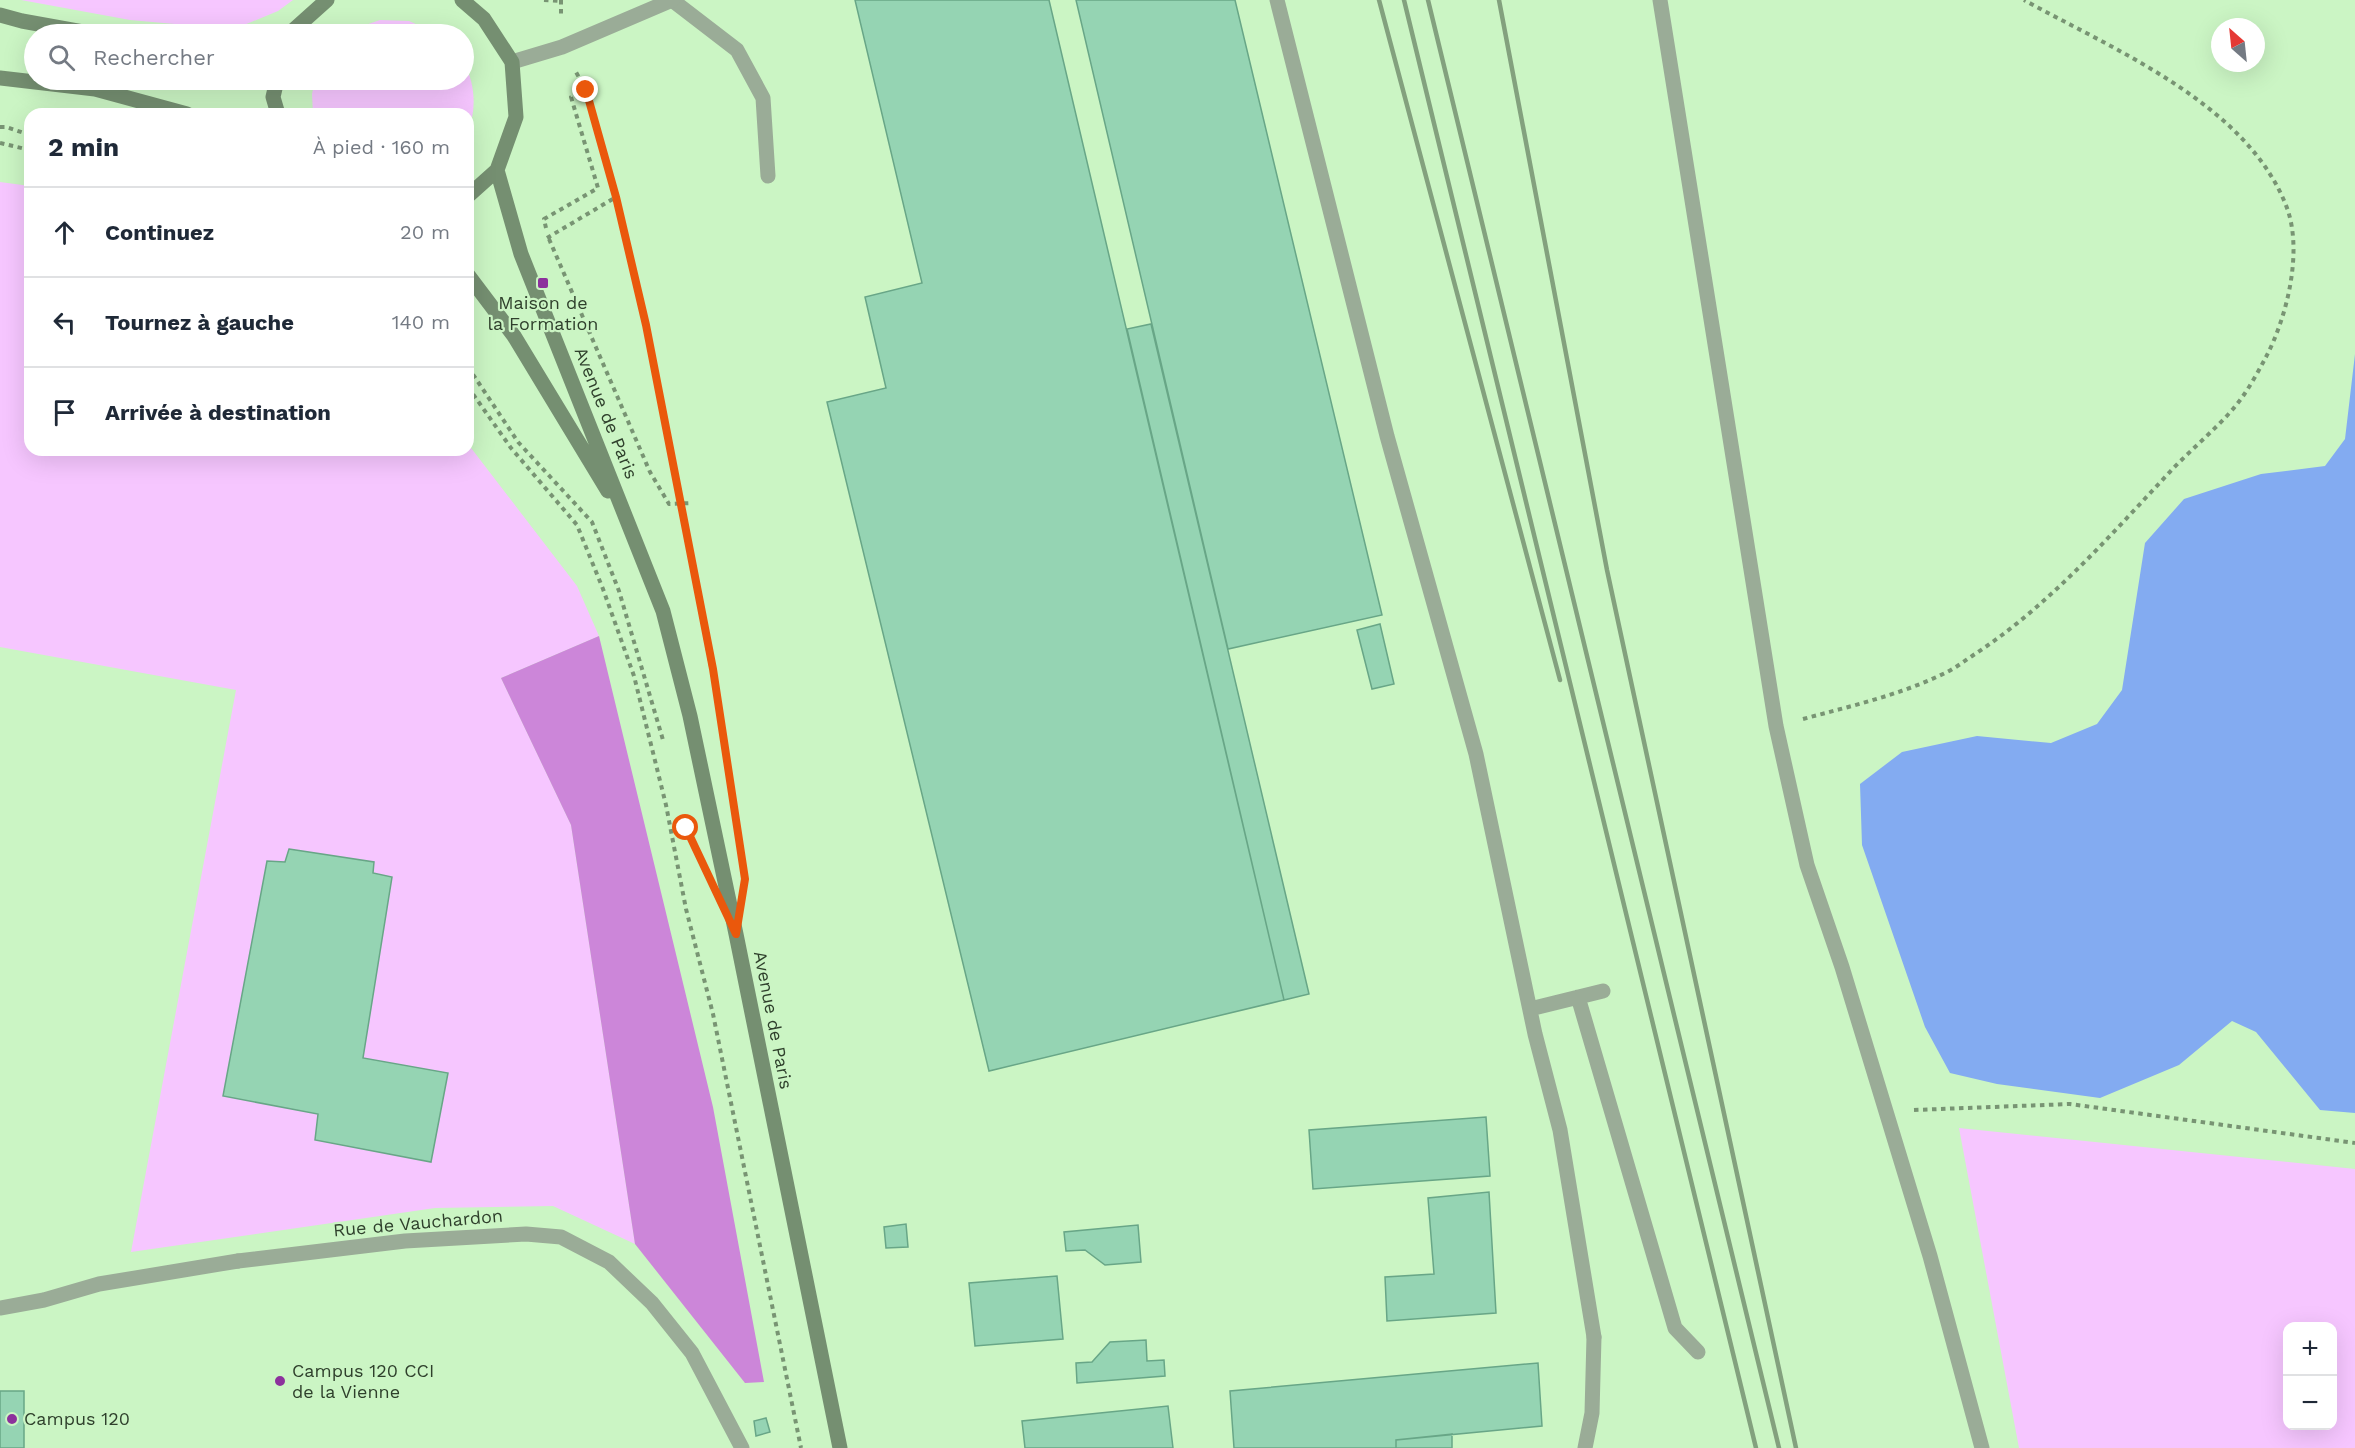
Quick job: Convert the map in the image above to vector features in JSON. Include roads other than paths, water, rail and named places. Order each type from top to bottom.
[{"type":"main road","points":[[300,24],[327,0]]},
{"type":"main road","points":[[462,0],[484,19],[512,62],[516,117],[497,170],[474,191]]},
{"type":"main road","points":[[0,15],[39,24]]},
{"type":"main road","points":[[0,78],[24,81]]},
{"type":"main road","points":[[99,90],[165,108]]},
{"type":"main road","points":[[275,90],[273,97],[276,108]]},
{"type":"main road","name":"Avenue de Paris","points":[[497,170],[521,254],[663,610],[690,716],[840,1448]]},
{"type":"main road","name":"Avenue de Paris","points":[[474,284],[514,336],[634,535]]},
{"type":"street","points":[[512,62],[562,47],[672,0],[737,50],[763,98],[768,176]]},
{"type":"street","points":[[1277,0],[1387,436],[1476,754],[1530,1009],[1560,1130],[1594,1337],[1592,1413],[1585,1448]]},
{"type":"street","points":[[1659,0],[1776,726],[1807,865],[1842,967],[1930,1256],[1982,1448]]},
{"type":"street","points":[[1530,1009],[1603,991]]},
{"type":"street","points":[[1578,997],[1675,1328],[1698,1352]]},
{"type":"street","name":"Rue de Vauchardon","points":[[0,1308],[44,1300],[99,1284],[238,1262],[405,1241],[526,1234],[561,1237],[609,1262],[652,1303],[692,1353],[742,1448]]},
{"type":"water","points":[[2355,354],[2355,1113],[2320,1110],[2256,1032],[2232,1021],[2179,1065],[2100,1098],[1997,1084],[1950,1073],[1925,1027],[1862,845],[1860,784],[1902,752],[1977,736],[2051,743],[2097,724],[2122,690],[2145,543],[2184,499],[2261,474],[2325,466],[2345,439]]},
{"type":"railway","points":[[1379,0],[1560,680]]},
{"type":"railway","points":[[1404,0],[1756,1448]]},
{"type":"railway","points":[[1428,0],[1779,1448]]},
{"type":"railway","points":[[1499,0],[1607,570],[1796,1448]]},
{"type":"place","name":"Maison de la Formation","points":[[543,283]]},
{"type":"place","name":"Campus 120 CCI de la Vienne","points":[[280,1381]]},
{"type":"place","name":"Campus 120","points":[[12,1419]]}]
